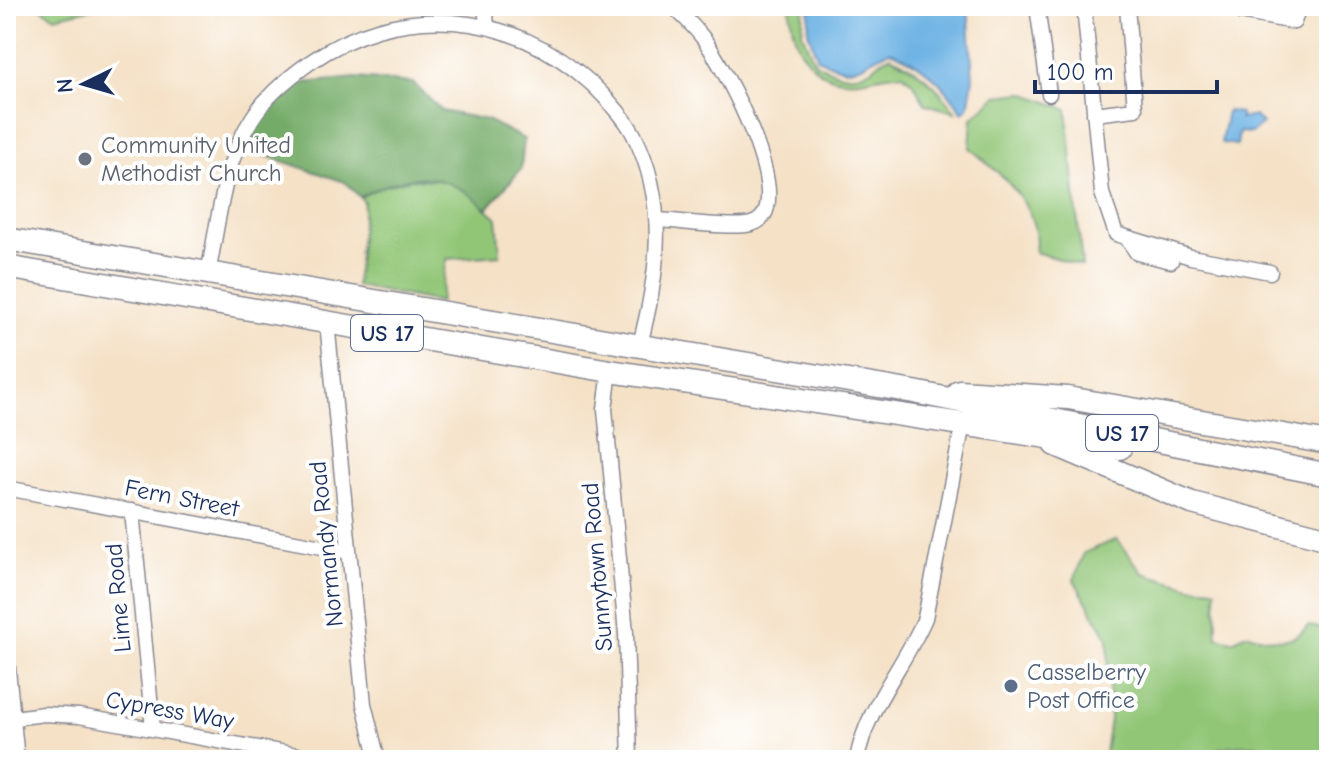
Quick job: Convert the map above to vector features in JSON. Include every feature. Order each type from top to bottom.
[{"type":"main road","name":"US 17","points":[[6,239],[388,306],[914,392],[1238,454],[1329,475]]},
{"type":"main road","points":[[6,253],[56,261],[99,255]]},
{"type":"main road","name":"US 17","points":[[6,267],[610,371],[1161,454],[1329,491]]},
{"type":"main road","points":[[158,293],[198,281],[208,273]]},
{"type":"main road","points":[[327,322],[341,315],[388,306]]},
{"type":"main road","points":[[610,371],[632,359],[670,353]]},
{"type":"main road","points":[[914,392],[984,391],[1068,398],[1329,443]]},
{"type":"main road","points":[[1033,434],[1192,503],[1329,539]]},
{"type":"street","points":[[485,6],[487,25]]},
{"type":"street","points":[[658,220],[752,224],[765,215],[771,203],[762,159],[734,89],[703,38],[673,6]]},
{"type":"street","points":[[1037,6],[1049,94]]},
{"type":"street","points":[[1084,6],[1107,218],[1116,234],[1128,240],[1137,253],[1155,250],[1163,240],[1177,243],[1191,257],[1270,272]]},
{"type":"street","points":[[1094,114],[1135,109],[1127,6]]},
{"type":"street","points":[[1242,6],[1240,12],[1294,22],[1299,6]]},
{"type":"street","points":[[1323,6],[1329,10]]},
{"type":"street","points":[[208,273],[230,167],[240,141],[258,110],[287,80],[336,45],[366,30],[445,21],[487,25],[508,31],[570,64],[602,94],[634,134],[650,180],[658,220],[656,270],[639,348]]},
{"type":"street","name":"Normandy Road","points":[[327,322],[364,704],[378,760]]},
{"type":"street","name":"Sunnytown Road","points":[[610,371],[605,409],[626,633],[630,760]]},
{"type":"street","points":[[857,760],[871,717],[913,646],[925,618],[963,424]]},
{"type":"street","name":"Fern Street","points":[[6,488],[349,552]]},
{"type":"street","name":"Lime Road","points":[[132,511],[153,729]]},
{"type":"street","points":[[6,649],[9,718],[17,760]]},
{"type":"street","name":"Cypress Way","points":[[9,718],[44,714],[79,716],[325,760]]},
{"type":"green space","points":[[38,6],[103,6],[55,17]]},
{"type":"green space","points":[[790,6],[804,6],[802,33],[815,63],[840,74],[854,75],[890,56],[927,79],[955,112],[925,104],[914,84],[903,74],[844,80],[818,70],[800,49],[791,21]]},
{"type":"green space","points":[[356,78],[413,83],[442,111],[487,120],[524,139],[521,169],[487,209],[456,186],[426,178],[395,182],[360,197],[345,182],[249,150],[265,113],[292,84]]},
{"type":"green space","points":[[1024,93],[1067,109],[1082,266],[1035,252],[1035,235],[1026,206],[1006,181],[970,148],[972,118],[997,96]]},
{"type":"green space","points":[[410,179],[439,180],[458,186],[497,218],[500,255],[447,259],[440,302],[356,286],[364,202],[360,197],[380,187]]},
{"type":"green space","points":[[1117,539],[1143,573],[1191,587],[1216,589],[1217,637],[1232,641],[1247,634],[1280,640],[1295,637],[1308,626],[1329,629],[1329,759],[1245,745],[1213,751],[1200,760],[1104,760],[1110,719],[1108,639],[1074,580],[1084,553]]},
{"type":"water","points":[[810,6],[968,6],[973,78],[968,108],[962,112],[931,75],[890,51],[850,69],[818,59],[808,32]]},
{"type":"water","points":[[1227,111],[1240,113],[1240,119],[1255,116],[1262,124],[1251,133],[1239,132],[1237,145],[1221,143]]},
{"type":"place","name":"Community United Methodist Church","points":[[85,159]]},
{"type":"place","name":"Casselberry Post Office","points":[[1011,686]]}]
